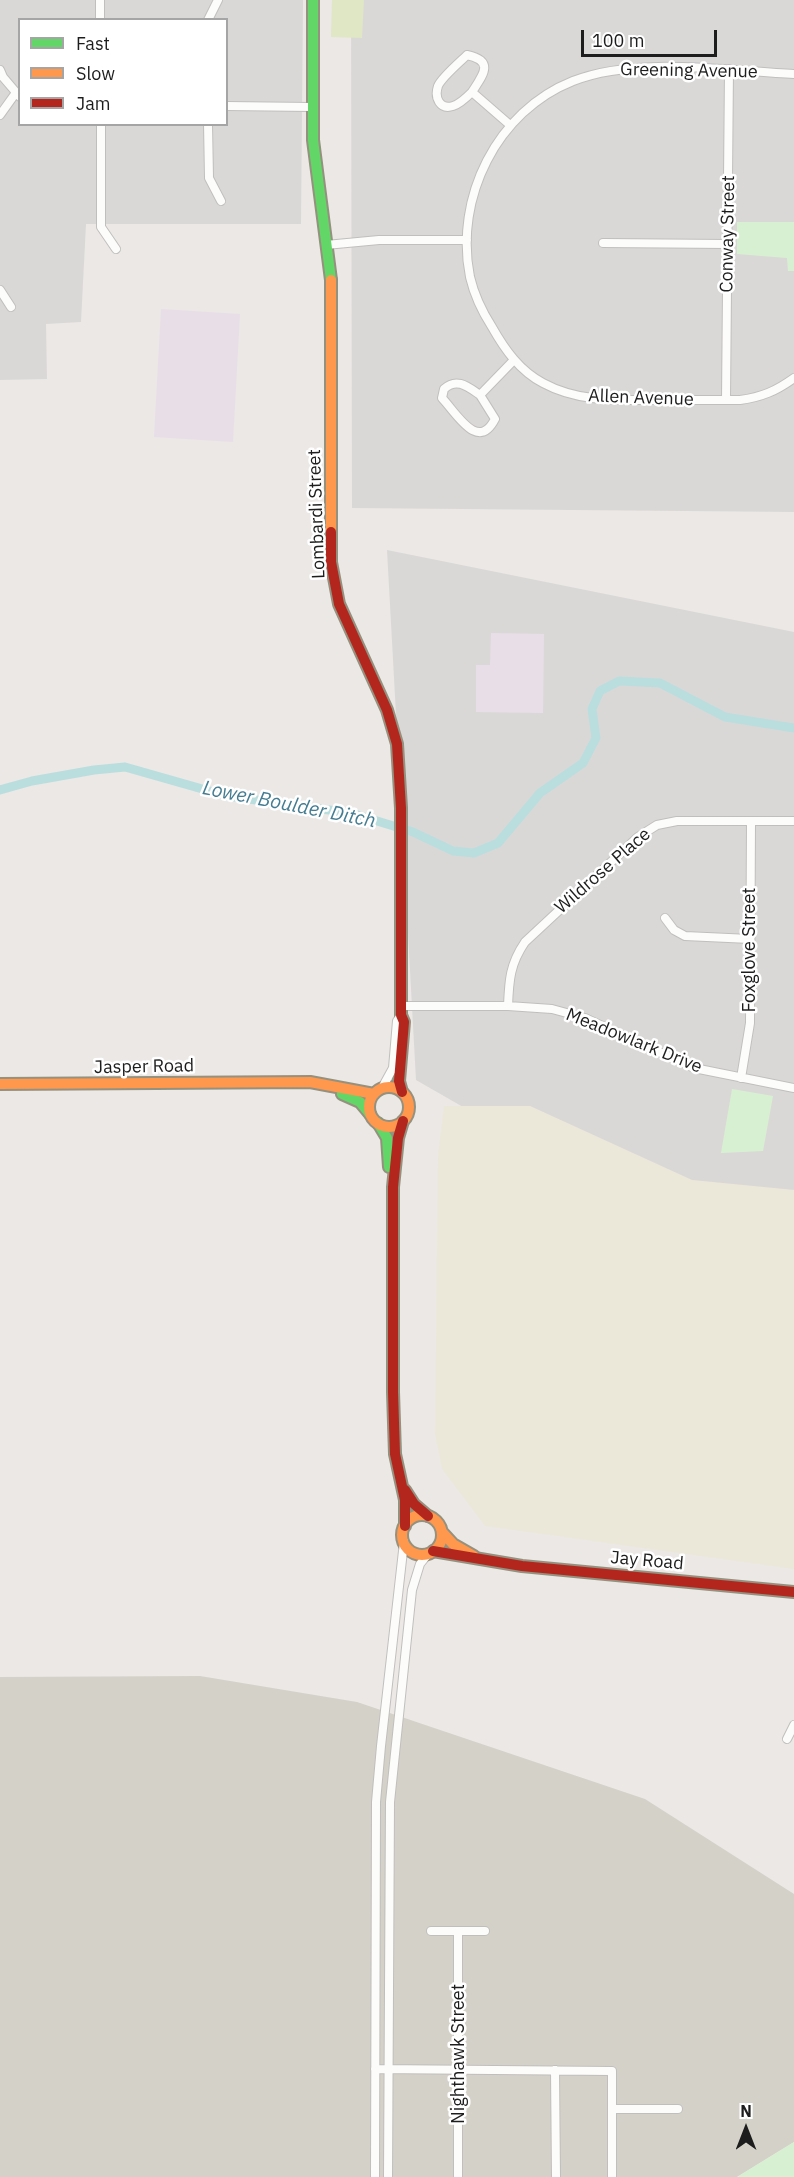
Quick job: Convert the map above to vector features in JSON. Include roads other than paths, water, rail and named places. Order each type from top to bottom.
[{"type":"street","points":[[100,0],[100,18]]},
{"type":"street","points":[[209,18],[218,0]]},
{"type":"street","name":"Lombardi Street","points":[[313,0],[314,161],[332,291],[331,562],[339,604],[392,725],[400,766],[401,1010],[404,1022],[399,1081],[402,1092]]},
{"type":"street","points":[[467,55],[477,57],[485,67],[482,77],[472,92],[454,106],[445,107],[439,104],[436,97],[439,85],[467,55]]},
{"type":"street","name":"Greening Avenue","points":[[467,240],[470,209],[479,177],[491,153],[510,125],[529,107],[553,90],[588,75],[620,68],[729,69],[794,74]]},
{"type":"street","name":"Conway Street","points":[[726,400],[729,69]]},
{"type":"street","points":[[0,70],[17,95],[0,115]]},
{"type":"street","points":[[472,92],[510,125]]},
{"type":"street","points":[[228,106],[312,107]]},
{"type":"street","points":[[101,126],[101,227],[116,249]]},
{"type":"street","points":[[208,126],[209,178],[221,201]]},
{"type":"street","points":[[326,245],[379,240],[467,240]]},
{"type":"street","name":"Allen Avenue","points":[[467,240],[470,278],[484,315],[513,361],[542,383],[569,394],[600,400],[726,400],[758,397],[776,391],[794,378]]},
{"type":"street","points":[[603,243],[728,243]]},
{"type":"street","points":[[0,290],[11,308]]},
{"type":"street","points":[[480,395],[513,361]]},
{"type":"street","points":[[459,382],[480,395],[495,419],[490,428],[482,433],[473,432],[442,398],[444,389],[450,383],[459,382]]},
{"type":"street","name":"Wildrose Place","points":[[508,1006],[509,977],[517,954],[525,942],[638,837],[657,825],[676,821],[794,821]]},
{"type":"street","name":"Foxglove Street","points":[[741,1078],[750,1023],[751,821]]},
{"type":"street","points":[[665,918],[674,930],[685,936],[750,939]]},
{"type":"street","name":"Meadowlark Drive","points":[[401,1010],[508,1006],[552,1009],[585,1018],[694,1068],[794,1088]]},
{"type":"street","name":"Lombardi Street","points":[[378,1091],[393,1068],[397,1022],[401,1010]]},
{"type":"street","name":"Jasper Road","points":[[0,1084],[289,1083],[298,1081],[378,1091]]},
{"type":"street","name":"Jasper Road","points":[[289,1083],[297,1087],[329,1091],[352,1098],[366,1107],[374,1119]]},
{"type":"street","points":[[375,2177],[376,1802],[405,1526],[405,1500],[395,1454],[393,1402],[393,1187],[396,1177],[397,1138],[409,1106],[402,1092],[392,1087],[378,1091],[369,1104],[374,1119],[387,1138],[390,1178],[393,1187]]},
{"type":"street","points":[[374,1119],[382,1125],[393,1126],[403,1121]]},
{"type":"street","points":[[388,2177],[390,1802],[412,1590],[420,1564],[440,1543],[442,1532],[437,1522],[414,1503],[402,1485]]},
{"type":"street","points":[[405,1526],[412,1518],[428,1516]]},
{"type":"street","name":"Jay Road","points":[[442,1532],[459,1549],[497,1562]]},
{"type":"street","points":[[404,1542],[411,1551],[422,1554],[430,1552]]},
{"type":"street","name":"Jay Road","points":[[430,1552],[497,1562],[794,1592]]},
{"type":"street","points":[[787,1739],[794,1725]]},
{"type":"street","points":[[376,1903],[390,1904]]},
{"type":"street","points":[[431,1931],[485,1931]]},
{"type":"street","name":"Nighthawk Street","points":[[458,1931],[458,2177]]},
{"type":"street","points":[[375,2069],[612,2071],[612,2177]]},
{"type":"street","points":[[555,2070],[556,2177]]},
{"type":"street","points":[[612,2109],[678,2109]]},
{"type":"waterway","name":"Lower Boulder Ditch","points":[[0,790],[32,781],[125,767],[227,796],[351,813],[413,832],[453,851],[474,853],[498,843],[540,793],[583,763],[596,738],[592,709],[600,691],[619,681],[660,683],[725,717],[794,728]]}]
